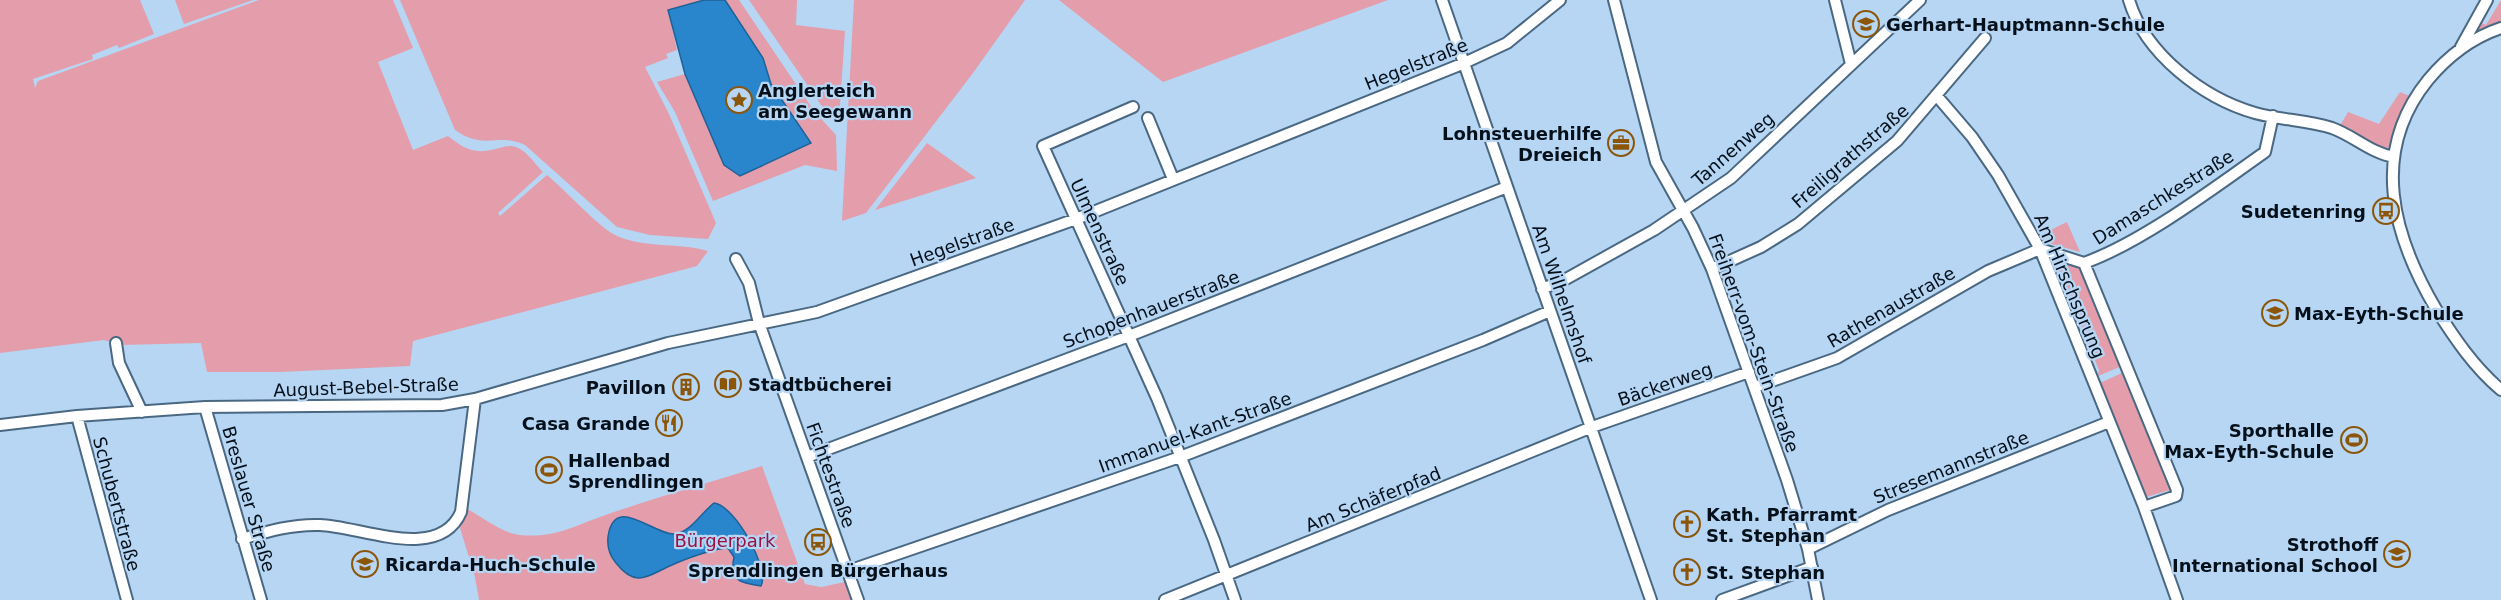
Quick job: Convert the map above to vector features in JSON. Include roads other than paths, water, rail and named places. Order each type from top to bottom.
[{"type":"street","name":"Am Wilhelmshof","points":[[1442,0],[1462,64],[1592,427],[1651,600]]},
{"type":"street","name":"Hegelstraße","points":[[759,323],[817,312],[1076,219],[1462,64],[1507,43],[1560,0]]},
{"type":"street","name":"Freiherr-vom-Stein-Straße","points":[[1614,0],[1656,162],[1684,210],[1712,270],[1755,387],[1808,549],[1818,600]]},
{"type":"street","points":[[1835,0],[1851,64]]},
{"type":"street","name":"Tannenweg","points":[[1542,289],[1610,254],[1684,210],[1731,178],[1920,0]]},
{"type":"street","points":[[2129,0],[2150,40],[2180,71],[2226,101],[2273,116],[2333,129],[2376,152],[2394,157]]},
{"type":"street","points":[[2487,0],[2461,47],[2433,75],[2416,97],[2401,131],[2394,157],[2395,211],[2412,264],[2460,346],[2501,390]]},
{"type":"street","points":[[2461,47],[2501,28]]},
{"type":"street","name":"Freiligrathstraße","points":[[1712,270],[1761,247],[1798,224],[1897,141],[1985,38]]},
{"type":"street","name":"Am Hirschsprung","points":[[1936,95],[1972,137],[1998,175],[2040,249],[2144,507],[2177,600]]},
{"type":"street","name":"Ulmenstraße","points":[[1133,107],[1042,146],[1129,336],[1180,457],[1235,600]]},
{"type":"street","name":"Damaschkestraße","points":[[2040,249],[2084,262],[2108,252],[2162,221],[2265,152],[2273,116]]},
{"type":"street","points":[[1148,118],[1173,179]]},
{"type":"street","name":"Schopenhauerstraße","points":[[807,458],[1129,336],[1507,188]]},
{"type":"street","name":"Rathenaustraße","points":[[1755,387],[1837,358],[1988,271],[2040,249]]},
{"type":"street","name":"Fichtestraße","points":[[736,259],[748,283],[759,323],[858,600]]},
{"type":"street","name":"Am Hirschsprung","points":[[2084,262],[2177,490],[2175,496],[2144,507]]},
{"type":"street","name":"Immanuel-Kant-Straße","points":[[848,571],[1180,457],[1483,340],[1550,311]]},
{"type":"street","name":"August-Bebel-Straße","points":[[0,425],[77,416],[205,407],[420,406],[475,399],[599,362],[759,323]]},
{"type":"street","points":[[116,343],[119,363],[142,412]]},
{"type":"street","name":"Bäckerweg","points":[[1592,427],[1749,372]]},
{"type":"street","points":[[242,538],[305,525],[328,525],[402,538],[432,537],[445,531],[458,520],[461,512],[475,399]]},
{"type":"street","name":"Breslauer Straße","points":[[205,407],[261,600]]},
{"type":"street","name":"Schubertstraße","points":[[77,416],[127,600]]},
{"type":"street","name":"Stresemannstraße","points":[[1808,549],[1888,510],[2109,422]]},
{"type":"street","name":"Am Schäferpfad","points":[[1165,600],[1228,577],[1592,427]]},
{"type":"street","points":[[1722,600],[1812,567]]},
{"type":"water","name":"Anglerteich am Seegewann","points":[[704,0],[725,0],[763,58],[771,84],[811,143],[740,176],[724,165],[685,74],[668,10]]},
{"type":"water","points":[[714,503],[732,515],[749,540],[761,567],[761,586],[747,584],[735,576],[734,557],[728,548],[692,557],[644,578],[631,576],[612,557],[608,548],[608,537],[612,524],[618,518],[636,519],[666,533],[675,534],[686,530]]},
{"type":"place","name":"Gerhart-Hauptmann-Schule","points":[[1866,24]]},
{"type":"place","name":"Anglerteich am Seegewann","points":[[739,100]]},
{"type":"place","name":"Lohnsteuerhilfe Dreieich","points":[[1621,143]]},
{"type":"place","name":"Sudetenring","points":[[2386,211]]},
{"type":"place","name":"Max-Eyth-Schule","points":[[2275,313]]},
{"type":"place","name":"Stadtbücherei","points":[[728,384]]},
{"type":"place","name":"Pavillon","points":[[686,387]]},
{"type":"place","name":"Casa Grande","points":[[669,423]]},
{"type":"place","name":"Sporthalle Max-Eyth-Schule","points":[[2354,440]]},
{"type":"place","name":"Hallenbad Sprendlingen","points":[[549,470]]},
{"type":"place","name":"Kath. Pfarramt St. Stephan","points":[[1687,524]]},
{"type":"place","name":"Sprendlingen Bürgerhaus","points":[[818,542]]},
{"type":"place","name":"Strothoff International School","points":[[2397,554]]},
{"type":"place","name":"Ricarda-Huch-Schule","points":[[365,564]]},
{"type":"place","name":"St. Stephan","points":[[1687,572]]},
{"type":"park label","name":"Bürgerpark","points":[[725,540]]}]
